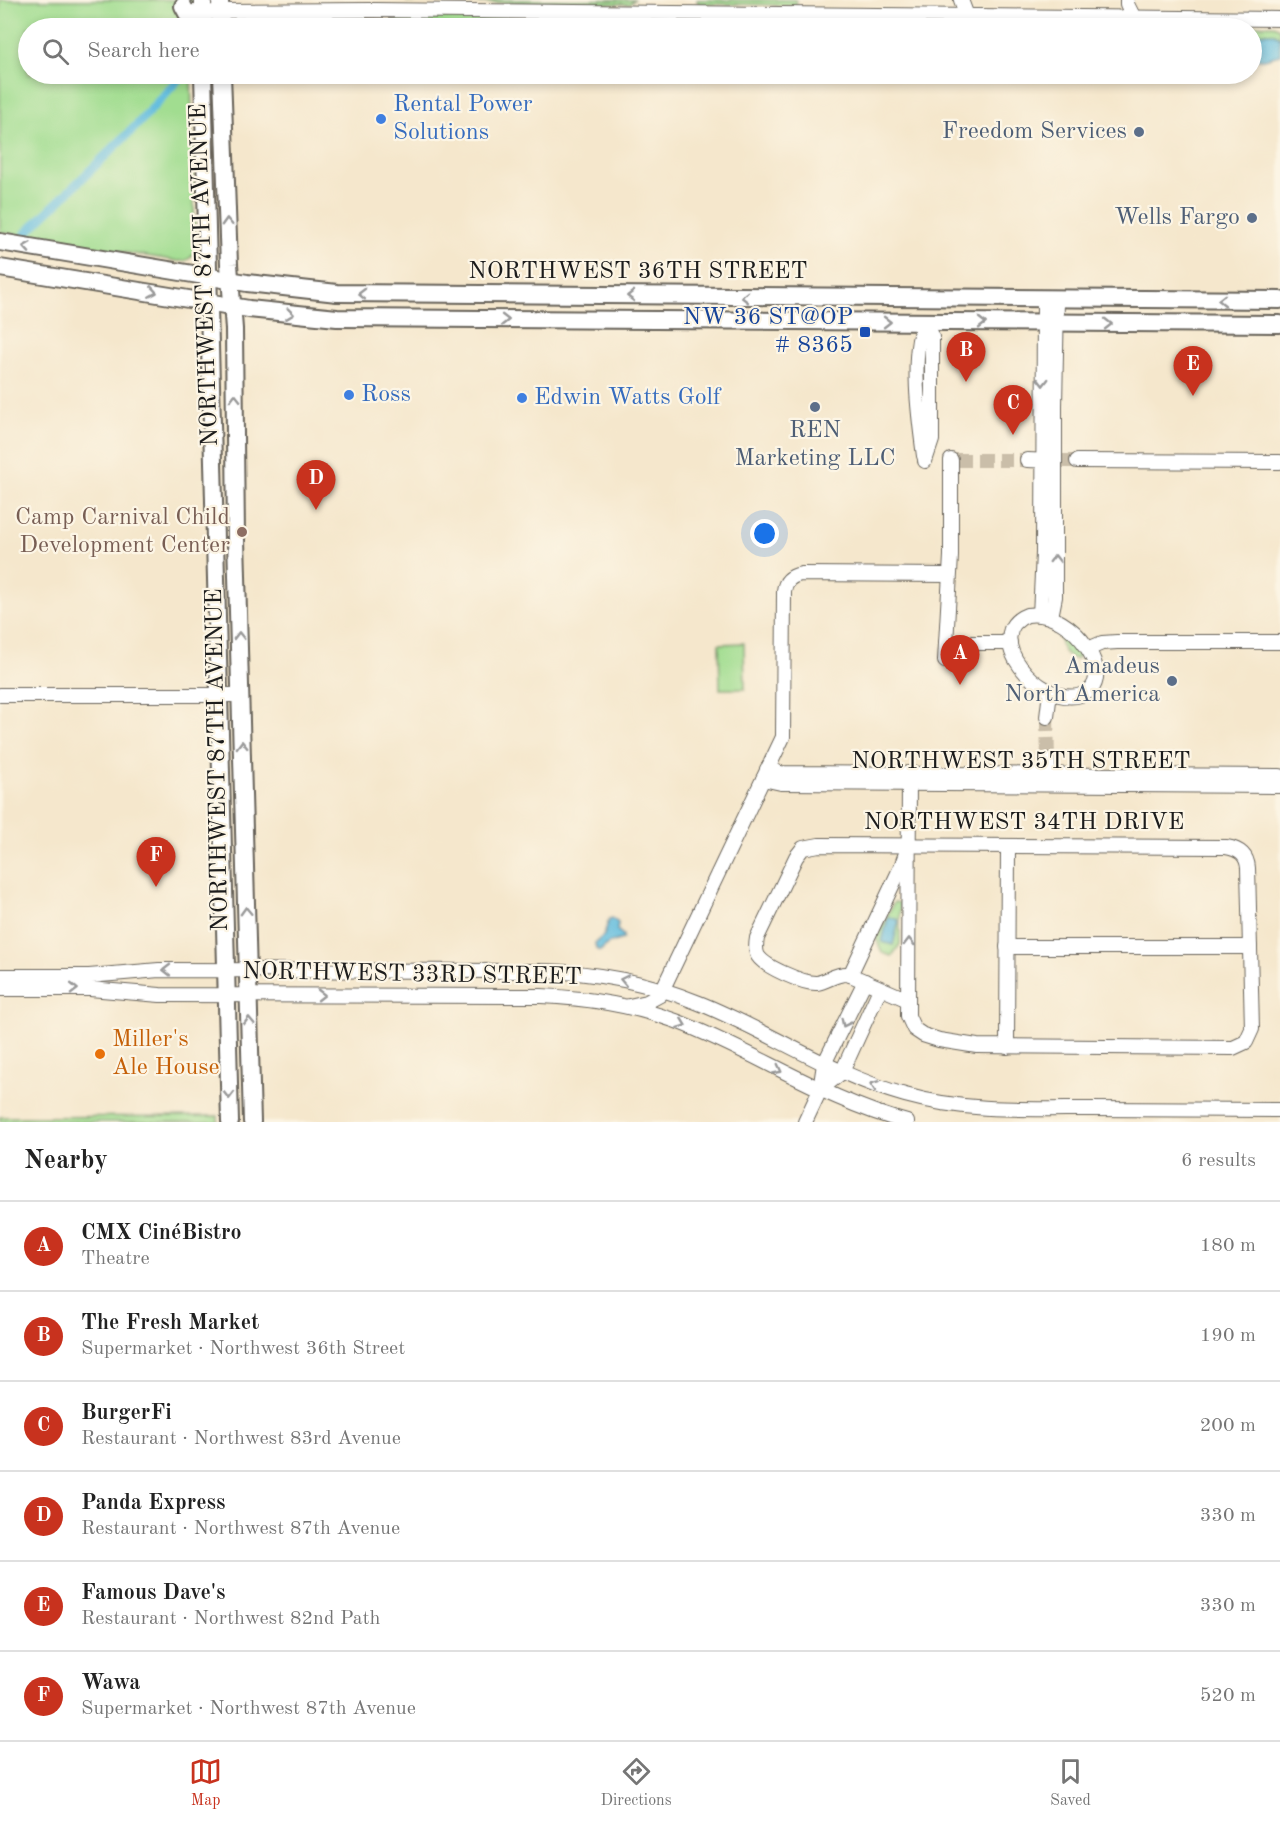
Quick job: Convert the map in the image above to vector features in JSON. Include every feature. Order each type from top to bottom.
[{"type":"main road","name":"NORTHWEST 87TH AVENUE","points":[[203,84],[230,1122]]},
{"type":"main road","name":"NORTHWEST 87TH AVENUE","points":[[222,84],[235,387],[237,562],[252,1122]]},
{"type":"main road","points":[[203,105],[216,130],[217,151],[225,162]]},
{"type":"main road","name":"NORTHWEST 36TH STREET","points":[[0,242],[208,277],[337,293],[1280,300]]},
{"type":"main road","points":[[30,273],[54,263],[63,252]]},
{"type":"main road","points":[[55,276],[64,268],[75,263],[96,258]]},
{"type":"main road","name":"NORTHWEST 36TH STREET","points":[[0,268],[232,306],[337,318],[1280,324]]},
{"type":"main road","points":[[446,320],[452,308],[486,295]]},
{"type":"main road","points":[[769,297],[769,321]]},
{"type":"main road","points":[[923,298],[924,322]]},
{"type":"main road","points":[[215,563],[237,562]]},
{"type":"street","points":[[961,0],[967,16]]},
{"type":"street","points":[[967,16],[971,0]]},
{"type":"street","points":[[1127,0],[1134,18]]},
{"type":"street","points":[[1134,18],[1137,0]]},
{"type":"street","points":[[195,10],[220,5],[372,9],[1134,18]]},
{"type":"street","points":[[1262,19],[1280,19]]},
{"type":"street","points":[[1046,616],[1055,597],[1051,299]]},
{"type":"street","points":[[924,322],[932,337],[925,380],[918,400],[925,461],[954,460],[945,661]]},
{"type":"street","points":[[1027,460],[1053,461]]},
{"type":"street","points":[[1077,461],[1280,462]]},
{"type":"street","points":[[627,1007],[653,1000],[660,995],[783,737],[784,591],[788,579],[801,574],[949,575]]},
{"type":"street","points":[[1027,615],[1046,616],[1071,628],[1095,662],[1095,682],[1083,694],[1075,696],[1050,692],[1038,685],[1023,670],[1014,655],[1010,643],[1011,629],[1016,622],[1027,615]]},
{"type":"street","points":[[1088,649],[1102,643],[1117,642],[1280,642]]},
{"type":"street","points":[[946,643],[1010,643]]},
{"type":"street","points":[[1047,717],[1050,692]]},
{"type":"street","points":[[0,695],[241,695]]},
{"type":"street","points":[[1048,760],[1048,779]]},
{"type":"street","name":"NORTHWEST 35TH STREET","points":[[765,774],[909,778],[1184,780],[1280,776]]},
{"type":"street","points":[[909,778],[908,1016],[911,1025],[923,1035],[970,1045],[1007,1047],[1233,1048],[1246,1042],[1252,1029],[1250,947],[1007,947]]},
{"type":"street","name":"NORTHWEST 35TH STREET","points":[[1184,780],[1280,786]]},
{"type":"street","name":"NORTHWEST 34TH DRIVE","points":[[850,975],[839,975],[820,982],[801,981],[762,961],[757,955],[757,938],[797,854],[805,847],[819,845],[1226,847],[1241,852],[1246,858],[1250,947]]},
{"type":"street","points":[[908,846],[901,867],[850,975],[908,1000]]},
{"type":"street","points":[[1007,1047],[1008,846]]},
{"type":"street","name":"NORTHWEST 33RD STREET","points":[[0,976],[81,976],[141,970],[225,969],[548,972],[607,977],[662,990],[705,1005],[824,1064],[868,1083],[907,1096],[965,1107],[1280,1110]]},
{"type":"street","points":[[806,1122],[820,1090],[824,1064],[865,981]]},
{"type":"street","points":[[820,1090],[842,1072],[880,988]]},
{"type":"street","name":"NORTHWEST 33RD STREET","points":[[0,989],[90,989],[143,995],[541,996],[587,1000],[651,1013],[699,1031],[861,1108],[907,1122]]},
{"type":"green space","points":[[0,0],[194,0],[191,18],[18,18],[18,84],[191,84],[195,247],[193,254],[184,261],[177,261],[0,232]]},
{"type":"green space","points":[[406,0],[634,0],[629,4],[408,2]]},
{"type":"green space","points":[[697,0],[796,0],[796,5],[698,4]]},
{"type":"green space","points":[[365,16],[368,18],[247,18]]},
{"type":"green space","points":[[401,16],[624,18],[395,18]]},
{"type":"green space","points":[[1262,25],[1274,25],[1280,28],[1280,37],[1273,33],[1262,33]]},
{"type":"green space","points":[[1062,636],[1072,640],[1076,646],[1079,656],[1076,659],[1064,652],[1060,639]]},
{"type":"green space","points":[[744,643],[745,689],[720,689],[719,644]]},
{"type":"green space","points":[[894,902],[900,903],[900,944],[892,956],[882,953],[876,938]]},
{"type":"green space","points":[[218,1116],[218,1122],[0,1122],[0,1117]]},
{"type":"water","points":[[1262,33],[1273,33],[1280,37],[1280,55],[1262,59]]},
{"type":"water","points":[[888,917],[899,920],[893,945],[882,942]]},
{"type":"water","points":[[612,918],[618,923],[617,930],[623,935],[623,939],[609,943],[600,951],[596,949],[595,943],[604,935],[609,919]]},
{"type":"waterway","points":[[26,233],[136,126],[174,84]]},
{"type":"tunnel","points":[[956,460],[1027,460]]},
{"type":"tunnel","points":[[1062,461],[1077,461]]},
{"type":"tunnel","points":[[1047,717],[1048,760]]},
{"type":"place","name":"Rental Power Solutions","points":[[381,119]]},
{"type":"place","name":"Freedom Services","points":[[1139,132]]},
{"type":"place","name":"Wells Fargo","points":[[1252,218]]},
{"type":"place","name":"NW 36 ST@OP # 8365","points":[[865,332]]},
{"type":"place","name":"The Fresh Market","points":[[966,382]]},
{"type":"place","name":"Ross","points":[[349,395]]},
{"type":"place","name":"Famous Dave's","points":[[1193,396]]},
{"type":"place","name":"Edwin Watts Golf","points":[[522,398]]},
{"type":"place","name":"REN Marketing LLC","points":[[815,407]]},
{"type":"place","name":"BurgerFi","points":[[1013,435]]},
{"type":"place","name":"Panda Express","points":[[316,510]]},
{"type":"place","name":"Camp Carnival Child Development Center","points":[[242,532]]},
{"type":"place","name":"Amadeus North America","points":[[1172,681]]},
{"type":"place","name":"CMX CinéBistro","points":[[960,685]]},
{"type":"place","name":"Wawa","points":[[156,887]]},
{"type":"place","name":"Miller's Ale House","points":[[100,1054]]}]
